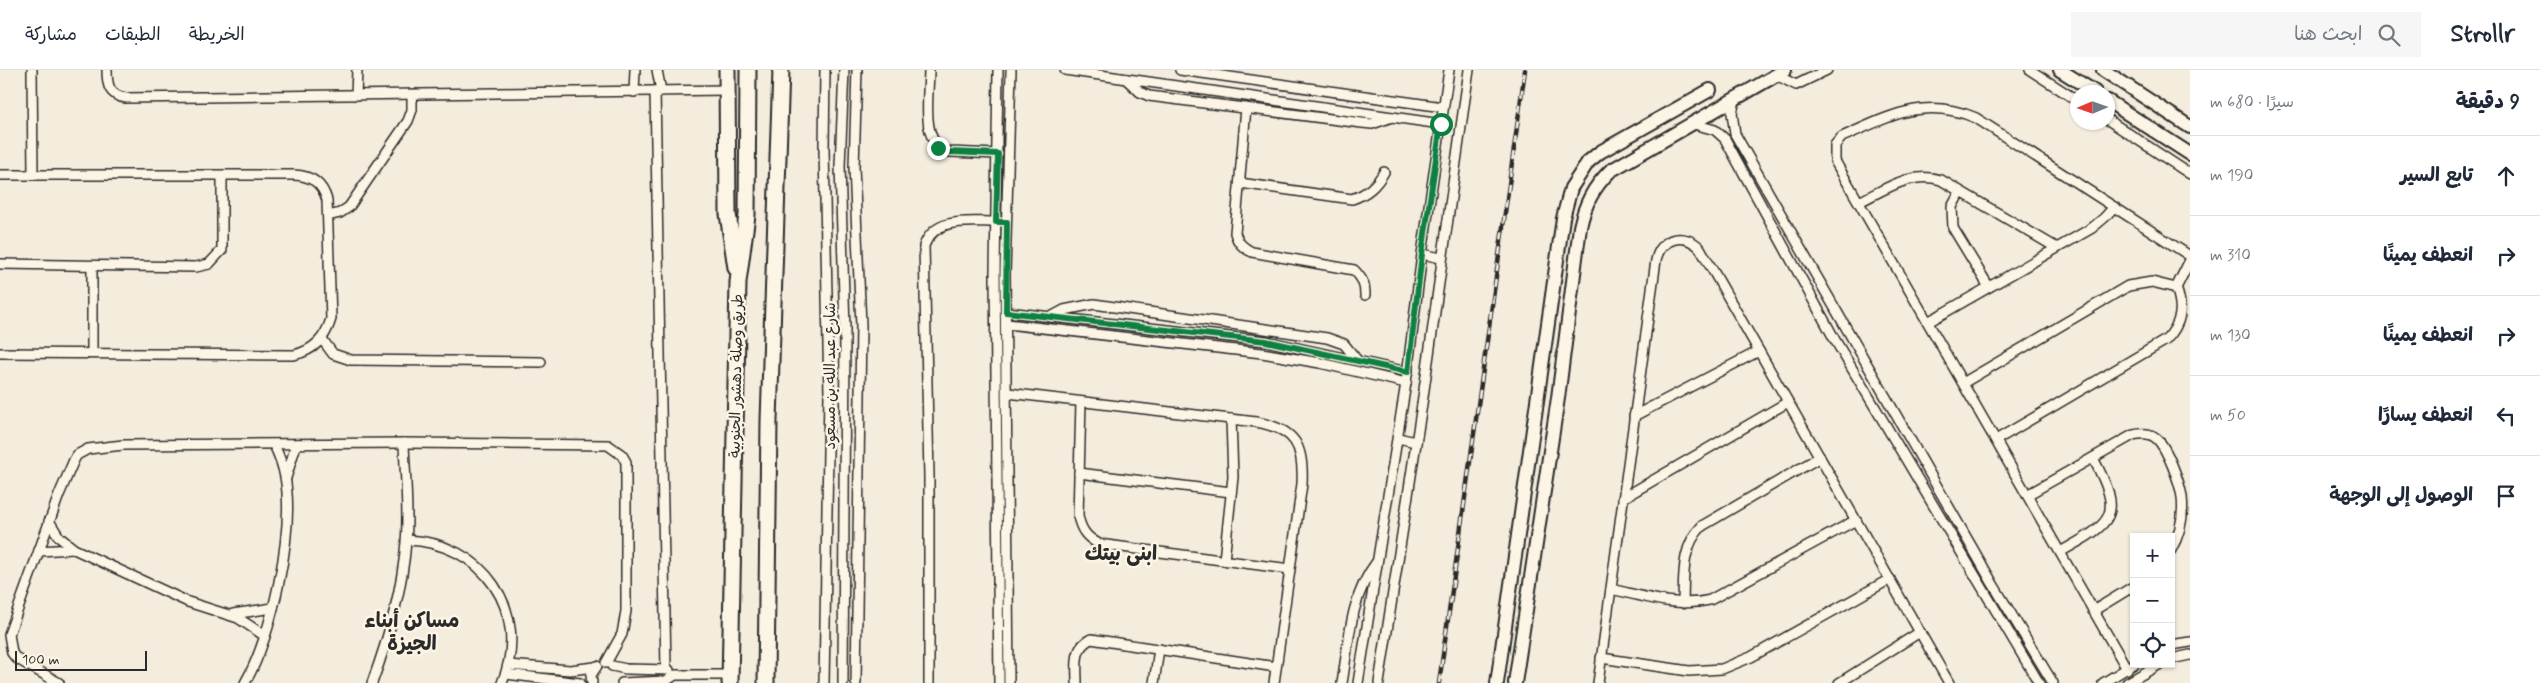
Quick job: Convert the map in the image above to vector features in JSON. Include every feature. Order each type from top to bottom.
[{"type":"highway","points":[[727,70],[728,214],[738,282]]},
{"type":"highway","name":"طريق وصلة دهشور الجنوبية","points":[[730,679],[733,614],[738,282],[747,215],[748,70]]},
{"type":"highway","points":[[766,683],[770,420],[781,70]]},
{"type":"street","points":[[32,70],[33,175]]},
{"type":"street","points":[[107,70],[108,88],[119,97],[412,96],[726,90]]},
{"type":"street","points":[[356,96],[357,70]]},
{"type":"street","points":[[634,92],[635,70]]},
{"type":"street","points":[[656,70],[658,91],[666,669]]},
{"type":"street","name":"شارع عبد الله بن مسعود","points":[[824,683],[829,394],[824,167],[825,70]]},
{"type":"street","name":"شارع عبد الله بن مسعود","points":[[843,683],[845,378],[840,166],[844,70]]},
{"type":"street","points":[[856,683],[861,325],[854,166],[857,70]]},
{"type":"street","points":[[929,70],[929,133],[934,143],[943,150],[998,154]]},
{"type":"street","points":[[998,70],[996,372],[999,683]]},
{"type":"street","points":[[1009,683],[1008,372],[1006,312],[1011,70]]},
{"type":"street","points":[[1065,70],[1441,124]]},
{"type":"street","points":[[1180,70],[1443,108]]},
{"type":"street","points":[[1358,683],[1408,372],[1422,254],[1449,70]]},
{"type":"street","points":[[1379,683],[1416,442],[1469,70]]},
{"type":"street","points":[[1515,683],[1559,390],[1580,227],[1587,202],[1597,185],[1610,172],[1781,73],[1796,85],[1826,70]]},
{"type":"street","points":[[2030,70],[2070,96]]},
{"type":"street","points":[[2060,70],[2084,85]]},
{"type":"street","points":[[2103,70],[2190,127]]},
{"type":"street","points":[[1126,79],[1140,92],[1149,96],[1372,124],[1392,117]]},
{"type":"street","points":[[1497,683],[1563,218],[1571,188],[1583,168],[1600,152],[1710,90]]},
{"type":"street","points":[[328,216],[340,213],[349,207],[408,121],[412,110],[412,96]]},
{"type":"street","points":[[1735,100],[1732,113],[1735,134],[1993,584],[2053,683]]},
{"type":"street","points":[[2115,106],[2190,154]]},
{"type":"street","points":[[1996,440],[2166,340],[2179,321],[2181,310],[2176,288],[2190,258],[2114,206],[1976,118],[1962,112],[1933,107],[1904,111],[1838,140],[1834,156],[1859,202],[2093,610],[2130,666],[2103,683]]},
{"type":"street","points":[[1246,108],[1235,232],[1238,241],[1244,248],[1252,252],[1354,270],[1361,276],[1365,295]]},
{"type":"street","points":[[1661,118],[1672,137]]},
{"type":"street","points":[[1694,124],[1715,130],[1726,139],[1841,350],[2038,681],[2047,673]]},
{"type":"street","points":[[2115,125],[2190,174]]},
{"type":"street","points":[[1726,139],[1735,134]]},
{"type":"street","points":[[840,166],[854,166]]},
{"type":"street","points":[[1240,183],[1352,199],[1362,196],[1372,189],[1384,172]]},
{"type":"street","points":[[0,175],[294,175],[312,179],[324,191],[328,216],[332,319],[322,339],[314,347],[294,355],[0,353]]},
{"type":"street","points":[[0,264],[196,267],[209,264],[222,250],[222,176]]},
{"type":"street","points":[[1859,202],[1908,178],[1940,180],[2057,248]]},
{"type":"street","points":[[1960,192],[1952,207],[1953,228],[1990,287]]},
{"type":"street","points":[[1928,322],[2098,224],[2114,206]]},
{"type":"street","points":[[929,683],[929,431],[924,246],[932,232],[945,224],[1007,222]]},
{"type":"street","points":[[1598,683],[1657,253],[1667,242],[1674,239],[1689,239],[1700,248],[1949,683]]},
{"type":"street","points":[[1422,254],[1441,258]]},
{"type":"street","points":[[92,266],[92,353]]},
{"type":"street","points":[[1963,383],[2128,286],[2152,282],[2176,288]]},
{"type":"street","points":[[1051,317],[1064,310],[1094,304],[1327,338],[1344,344],[1357,360]]},
{"type":"street","points":[[1006,312],[1266,341],[1408,372]]},
{"type":"street","points":[[1007,324],[1262,353],[1320,363],[1406,383]]},
{"type":"street","points":[[322,339],[333,354],[351,360],[541,362]]},
{"type":"street","points":[[1841,350],[1854,343]]},
{"type":"street","points":[[1634,416],[1759,351]]},
{"type":"street","points":[[996,372],[1008,372]]},
{"type":"street","points":[[845,378],[860,378]]},
{"type":"street","points":[[1540,388],[1559,390]]},
{"type":"street","points":[[1008,393],[1275,425],[1285,431],[1300,450],[1303,462],[1302,484],[1274,683]]},
{"type":"street","points":[[1081,402],[1078,516],[1081,528],[1088,538],[1099,544],[1290,569]]},
{"type":"street","points":[[1623,498],[1788,402]]},
{"type":"street","points":[[1224,560],[1231,492],[1231,419]]},
{"type":"street","points":[[2027,494],[2139,433],[2151,435],[2160,442],[2179,481],[2182,498],[2179,532],[2175,541]]},
{"type":"street","points":[[1398,438],[1416,442]]},
{"type":"street","points":[[58,683],[16,658],[9,644],[13,622],[49,521],[77,455],[88,449],[141,445],[404,443],[608,445],[622,455],[626,462],[627,598],[622,634],[609,665]]},
{"type":"street","points":[[372,683],[397,602],[407,540],[404,443]]},
{"type":"street","points":[[274,445],[286,479]]},
{"type":"street","points":[[245,683],[265,636],[273,608],[284,546],[286,479],[296,445]]},
{"type":"street","points":[[1683,603],[1687,548],[1696,532],[1702,526],[1820,457]]},
{"type":"street","points":[[2060,552],[2097,531],[2107,518],[2110,510],[2110,493],[2092,458]]},
{"type":"street","points":[[1079,472],[1231,492]]},
{"type":"street","points":[[845,477],[858,477]]},
{"type":"street","points":[[1527,480],[1545,483]]},
{"type":"street","points":[[1939,515],[1951,508]]},
{"type":"street","points":[[1611,589],[1683,603],[1701,602],[1719,596],[1856,520]]},
{"type":"street","points":[[49,521],[59,537],[74,549],[188,602],[230,614],[265,636]]},
{"type":"street","points":[[407,540],[445,546],[466,557],[484,573],[499,594],[509,620],[511,650],[502,683]]},
{"type":"street","points":[[39,550],[74,549]]},
{"type":"street","points":[[1342,683],[1358,593],[1366,576],[1378,561]]},
{"type":"street","points":[[843,575],[857,574]]},
{"type":"street","points":[[1601,658],[1689,671],[1722,669],[1747,659],[1890,579]]},
{"type":"street","points":[[2093,610],[2130,588]]},
{"type":"street","points":[[230,614],[273,608]]},
{"type":"street","points":[[1507,617],[1524,620]]},
{"type":"street","points":[[1839,683],[1920,632]]},
{"type":"street","points":[[1077,683],[1079,649],[1084,642],[1091,639],[1276,667]]},
{"type":"street","points":[[2175,644],[2190,642]]},
{"type":"street","points":[[1154,683],[1159,649]]},
{"type":"street","points":[[2175,658],[2190,655]]},
{"type":"street","points":[[609,665],[618,673],[617,683]]},
{"type":"street","points":[[507,669],[570,670],[609,665],[626,670],[666,669],[675,675],[689,679],[730,679]]},
{"type":"street","points":[[592,683],[591,675],[595,667]]},
{"type":"street","points":[[2127,683],[2153,668]]},
{"type":"street","points":[[507,669],[580,683]]},
{"type":"street","points":[[622,683],[666,681],[675,675]]},
{"type":"railway","points":[[1439,683],[1525,70]]},
{"type":"district","name":"ابنى بيتك","points":[[1121,554]]},
{"type":"district","name":"مساكن أبناء الجيزة","points":[[412,632]]},
{"type":"route","points":[[938,148],[950,152],[998,154],[996,222],[1007,222],[1006,312],[1266,341],[1322,351],[1408,372],[1422,254],[1441,124]]}]
